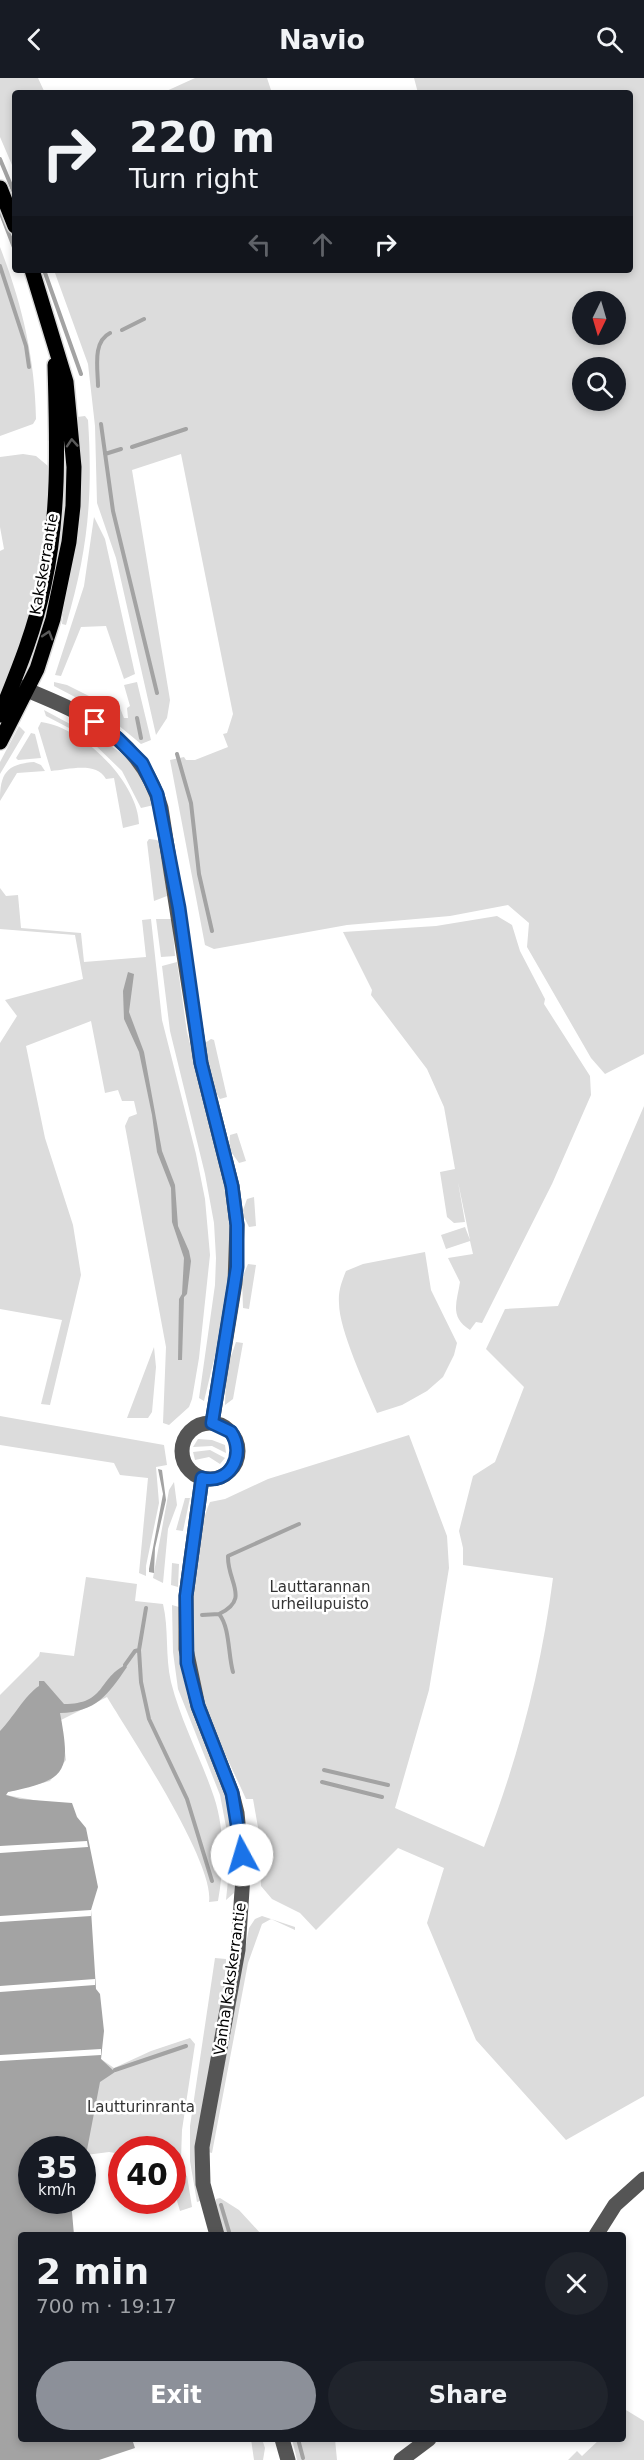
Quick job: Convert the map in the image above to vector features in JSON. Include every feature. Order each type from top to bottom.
[{"type":"main road","points":[[0,188],[12,218]]},
{"type":"main road","name":"Kakskerrantie","points":[[0,742],[19,686],[44,585],[55,514],[54,347],[33,273]]},
{"type":"main road","name":"Kakskerrantie","points":[[0,715],[19,686]]},
{"type":"street","points":[[19,686],[95,722],[123,742],[150,775],[161,808],[201,1063],[232,1186],[237,1225],[235,1283],[212,1423]]},
{"type":"street","points":[[212,1423],[225,1428],[235,1438],[237,1459],[224,1476],[212,1479],[202,1478],[186,1466],[182,1446],[192,1429],[212,1423]]},
{"type":"street","name":"Vanha Kakskerrantie","points":[[202,1478],[186,1596],[186,1656],[198,1706],[232,1793],[237,1813],[243,1875],[237,1953],[202,2147],[203,2184],[216,2232]]},
{"type":"street","points":[[598,2232],[622,2196],[644,2179]]},
{"type":"street","points":[[283,2442],[288,2460]]},
{"type":"street","points":[[401,2460],[425,2442]]},
{"type":"green space","points":[[0,78],[38,78],[44,90],[12,90],[12,165],[0,137]]},
{"type":"green space","points":[[195,78],[267,78],[271,90],[169,90]]},
{"type":"green space","points":[[414,78],[644,78],[644,1054],[605,1074],[591,1058],[527,947],[529,923],[508,905],[450,916],[347,925],[214,949],[205,945],[170,760],[184,757],[186,760],[195,760],[228,747],[223,734],[227,733],[233,714],[181,454],[132,470],[170,700],[167,718],[156,735],[116,558],[97,503],[95,426],[88,364],[55,273],[633,273],[633,90],[417,90]]},
{"type":"green space","points":[[0,247],[15,289],[26,331],[33,374],[36,419],[33,424],[0,436]]},
{"type":"green space","points":[[85,416],[88,420],[90,474],[87,523],[84,548],[66,625],[62,624],[79,467],[77,417]]},
{"type":"green space","points":[[23,454],[36,456],[48,466],[51,499],[36,600],[0,701],[0,551],[4,549],[0,527],[0,457]]},
{"type":"green space","points":[[94,517],[105,539],[135,674],[124,679],[106,626],[81,627],[61,676],[55,675],[84,586]]},
{"type":"green space","points":[[54,682],[67,685],[95,699],[96,708],[54,686]]},
{"type":"green space","points":[[137,682],[151,740],[141,744],[112,720],[112,710],[120,708],[124,718],[128,718],[127,708],[130,706],[124,685]]},
{"type":"green space","points":[[44,710],[70,724],[69,728],[46,716]]},
{"type":"green space","points":[[41,722],[57,726],[73,734],[105,759],[129,791],[139,824],[123,828],[114,778],[106,779],[101,773],[89,768],[51,771],[38,728]]},
{"type":"green space","points":[[19,726],[25,732],[0,774],[0,762]]},
{"type":"green space","points":[[31,733],[35,734],[41,758],[18,760],[16,758]]},
{"type":"green space","points":[[95,738],[126,757],[144,782],[154,805],[141,808],[122,771],[92,742]]},
{"type":"green space","points":[[34,762],[41,765],[45,771],[17,773],[0,801],[1,784],[7,772],[17,765]]},
{"type":"green space","points":[[149,839],[157,840],[161,845],[167,896],[154,901],[147,842]]},
{"type":"green space","points":[[0,888],[6,896],[18,895],[21,928],[81,933],[84,962],[146,957],[142,920],[151,919],[162,1020],[196,1154],[205,1199],[210,1255],[199,1358],[192,1399],[189,1407],[169,1425],[163,1423],[166,1347],[125,1126],[129,1117],[137,1114],[134,1101],[122,1101],[118,1090],[105,1093],[91,1021],[26,1046],[45,1138],[73,1225],[81,1275],[50,1405],[41,1404],[62,1320],[0,1309],[0,1043],[17,1016],[5,1000],[83,979],[75,935],[0,929]]},
{"type":"green space","points":[[497,916],[512,925],[520,951],[545,999],[544,1004],[590,1076],[591,1095],[552,1184],[482,1323],[476,1322],[470,1330],[463,1325],[457,1314],[456,1303],[460,1282],[448,1258],[473,1254],[470,1241],[446,1249],[441,1235],[465,1227],[470,1240],[458,1182],[465,1222],[454,1223],[447,1217],[440,1172],[455,1169],[444,1107],[427,1069],[371,995],[372,990],[343,932],[436,926]]},
{"type":"green space","points":[[156,919],[172,919],[175,956],[161,957]]},
{"type":"green space","points":[[177,962],[187,1032],[222,1172],[230,1223],[232,1259],[218,1343],[204,1401],[199,1398],[215,1285],[214,1223],[205,1174],[170,1031],[162,966]]},
{"type":"green space","points":[[211,1039],[214,1040],[227,1097],[220,1099],[212,1088],[205,1043]]},
{"type":"green space","name":"Lauttarannan urheilupuisto","points":[[644,1106],[644,2096],[566,2140],[476,2040],[427,1923],[444,1868],[398,1848],[316,1930],[300,1913],[272,1899],[261,1886],[259,1833],[253,1799],[246,1799],[203,1699],[193,1656],[192,1608],[201,1533],[210,1502],[225,1499],[268,1479],[409,1435],[447,1536],[449,1568],[429,1690],[395,1808],[484,1847],[518,1748],[527,1714],[542,1647],[553,1578],[463,1565],[463,1548],[459,1531],[473,1476],[495,1462],[524,1387],[486,1349],[505,1309],[558,1306]]},
{"type":"green space","points":[[237,1133],[246,1161],[239,1163],[229,1149],[230,1135]]},
{"type":"green space","points":[[254,1197],[256,1226],[249,1227],[242,1213],[247,1199]]},
{"type":"green space","points":[[425,1252],[431,1290],[457,1343],[454,1355],[443,1377],[427,1391],[402,1405],[377,1413],[343,1328],[339,1303],[342,1282],[346,1271],[363,1264]]},
{"type":"green space","points":[[248,1264],[256,1265],[249,1309],[243,1308],[242,1278]]},
{"type":"green space","points":[[236,1342],[243,1343],[233,1399],[225,1405],[226,1371]]},
{"type":"green space","points":[[154,1347],[156,1367],[152,1412],[148,1418],[127,1418]]},
{"type":"green space","points":[[0,1416],[164,1445],[167,1465],[156,1467],[159,1503],[146,1576],[139,1573],[148,1478],[120,1475],[114,1463],[0,1445]]},
{"type":"green space","points":[[198,1439],[212,1440],[225,1445],[226,1453],[212,1446],[193,1447]]},
{"type":"green space","points":[[210,1450],[225,1458],[220,1464],[209,1457],[195,1460],[193,1452]]},
{"type":"green space","points":[[174,1482],[177,1505],[168,1529],[163,1583],[153,1578],[169,1490]]},
{"type":"green space","points":[[185,1498],[190,1498],[183,1531],[176,1530]]},
{"type":"green space","points":[[172,1563],[179,1564],[178,1587],[171,1585]]},
{"type":"green space","points":[[86,1577],[137,1584],[135,1601],[163,1604],[171,1682],[218,1810],[222,1836],[222,1862],[218,1901],[209,1902],[207,1884],[199,1859],[185,1830],[151,1768],[107,1697],[61,1720],[66,1760],[50,1781],[8,1792],[6,1795],[39,1801],[0,1808],[0,1695],[39,1656],[40,1652],[74,1656]]},
{"type":"green space","points":[[172,1605],[179,1607],[182,1674],[218,1772],[232,1819],[235,1872],[229,1871],[228,1837],[220,1795],[178,1689],[173,1652]]},
{"type":"green space","points":[[234,1879],[234,1893],[226,1900],[228,1880]]},
{"type":"green space","points":[[262,1916],[271,1919],[262,1924],[248,1963],[212,2153],[208,2152],[249,1928],[255,1919]]},
{"type":"green space","points":[[271,1919],[295,1927],[295,1930]]},
{"type":"green space","points":[[215,1958],[226,1959],[225,1995],[196,2143],[195,2161],[200,2201],[197,2202],[190,2161],[190,2126]]},
{"type":"green space","name":"Lautturinranta","points":[[190,2038],[195,2044],[182,2136],[108,2136],[108,2152],[96,2154],[96,2136],[87,2136],[101,2055],[101,2059],[114,2068],[151,2051]]},
{"type":"green space","points":[[186,2175],[187,2176],[192,2207],[186,2209]]},
{"type":"green space","points":[[220,2198],[239,2210],[259,2232],[223,2232],[215,2204],[216,2199]]},
{"type":"green space","points":[[626,2410],[644,2421],[644,2460],[568,2460],[577,2451],[582,2456],[597,2442],[626,2442]]},
{"type":"green space","points":[[251,2442],[263,2442],[265,2448],[263,2460],[254,2460]]},
{"type":"green space","points":[[293,2442],[335,2442],[337,2460],[297,2460]]},
{"type":"shaded area","points":[[128,972],[134,974],[129,1012],[144,1052],[162,1151],[175,1185],[178,1226],[191,1261],[187,1294],[184,1297],[182,1360],[178,1360],[179,1299],[182,1294],[184,1258],[172,1222],[171,1188],[157,1152],[139,1052],[124,1019],[123,991]]},
{"type":"shaded area","points":[[158,1469],[162,1470],[166,1500],[155,1548],[154,1573],[149,1572],[149,1569],[163,1494]]},
{"type":"shaded area","points":[[125,1665],[127,1667],[100,1700],[83,1709],[60,1713],[65,1748],[61,1770],[43,1783],[8,1792],[6,1795],[20,1799],[72,1803],[77,1817],[86,1828],[98,1887],[91,1910],[96,1989],[100,1994],[104,2031],[101,2059],[115,2072],[100,2082],[90,2136],[18,2136],[18,2214],[72,2214],[74,2232],[18,2232],[18,2442],[133,2442],[135,2448],[99,2460],[0,2460],[0,1731],[39,1686],[39,1681],[44,1681],[64,1704],[78,1703],[94,1696],[110,1677]]},
{"type":"pier","points":[[87,1841],[88,1847],[0,1853],[0,1846]]},
{"type":"pier","points":[[91,1910],[91,1916],[0,1922],[0,1916]]},
{"type":"pier","points":[[95,1979],[95,1985],[0,1992],[0,1986]]},
{"type":"pier","points":[[101,2049],[101,2055],[0,2061],[0,2055]]},
{"type":"waterway","points":[[0,159],[12,188]]},
{"type":"waterway","points":[[0,211],[12,242]]},
{"type":"waterway","points":[[0,266],[26,346],[29,367]]},
{"type":"waterway","points":[[45,273],[81,374]]},
{"type":"waterway","points":[[122,330],[144,319]]},
{"type":"waterway","points":[[98,386],[98,349],[104,337],[110,333]]},
{"type":"waterway","points":[[101,424],[113,511],[157,693]]},
{"type":"waterway","points":[[132,447],[186,429]]},
{"type":"waterway","points":[[105,454],[121,449]]},
{"type":"waterway","points":[[137,718],[141,738]]},
{"type":"waterway","points":[[177,754],[191,803],[199,874],[212,931]]},
{"type":"waterway","points":[[219,1614],[229,1608],[236,1596],[228,1556],[299,1524]]},
{"type":"waterway","points":[[125,1665],[135,1651],[139,1650],[146,1608]]},
{"type":"waterway","points":[[202,1615],[219,1614],[223,1620],[233,1672]]},
{"type":"waterway","points":[[139,1650],[141,1682],[149,1719],[187,1799],[212,1881]]},
{"type":"waterway","points":[[324,1770],[388,1785]]},
{"type":"waterway","points":[[322,1782],[382,1797]]},
{"type":"waterway","points":[[115,2070],[186,2046]]},
{"type":"waterway","points":[[221,2205],[229,2232]]},
{"type":"waterway","points":[[299,2442],[303,2458]]},
{"type":"route","points":[[95,722],[128,747],[142,763],[150,775],[157,794],[179,908],[184,958],[201,1063],[235,1205],[237,1267],[212,1423],[231,1432],[238,1452],[234,1466],[224,1476],[212,1479],[202,1478],[186,1596],[185,1635],[191,1684],[204,1724],[232,1793],[242,1855]]}]
